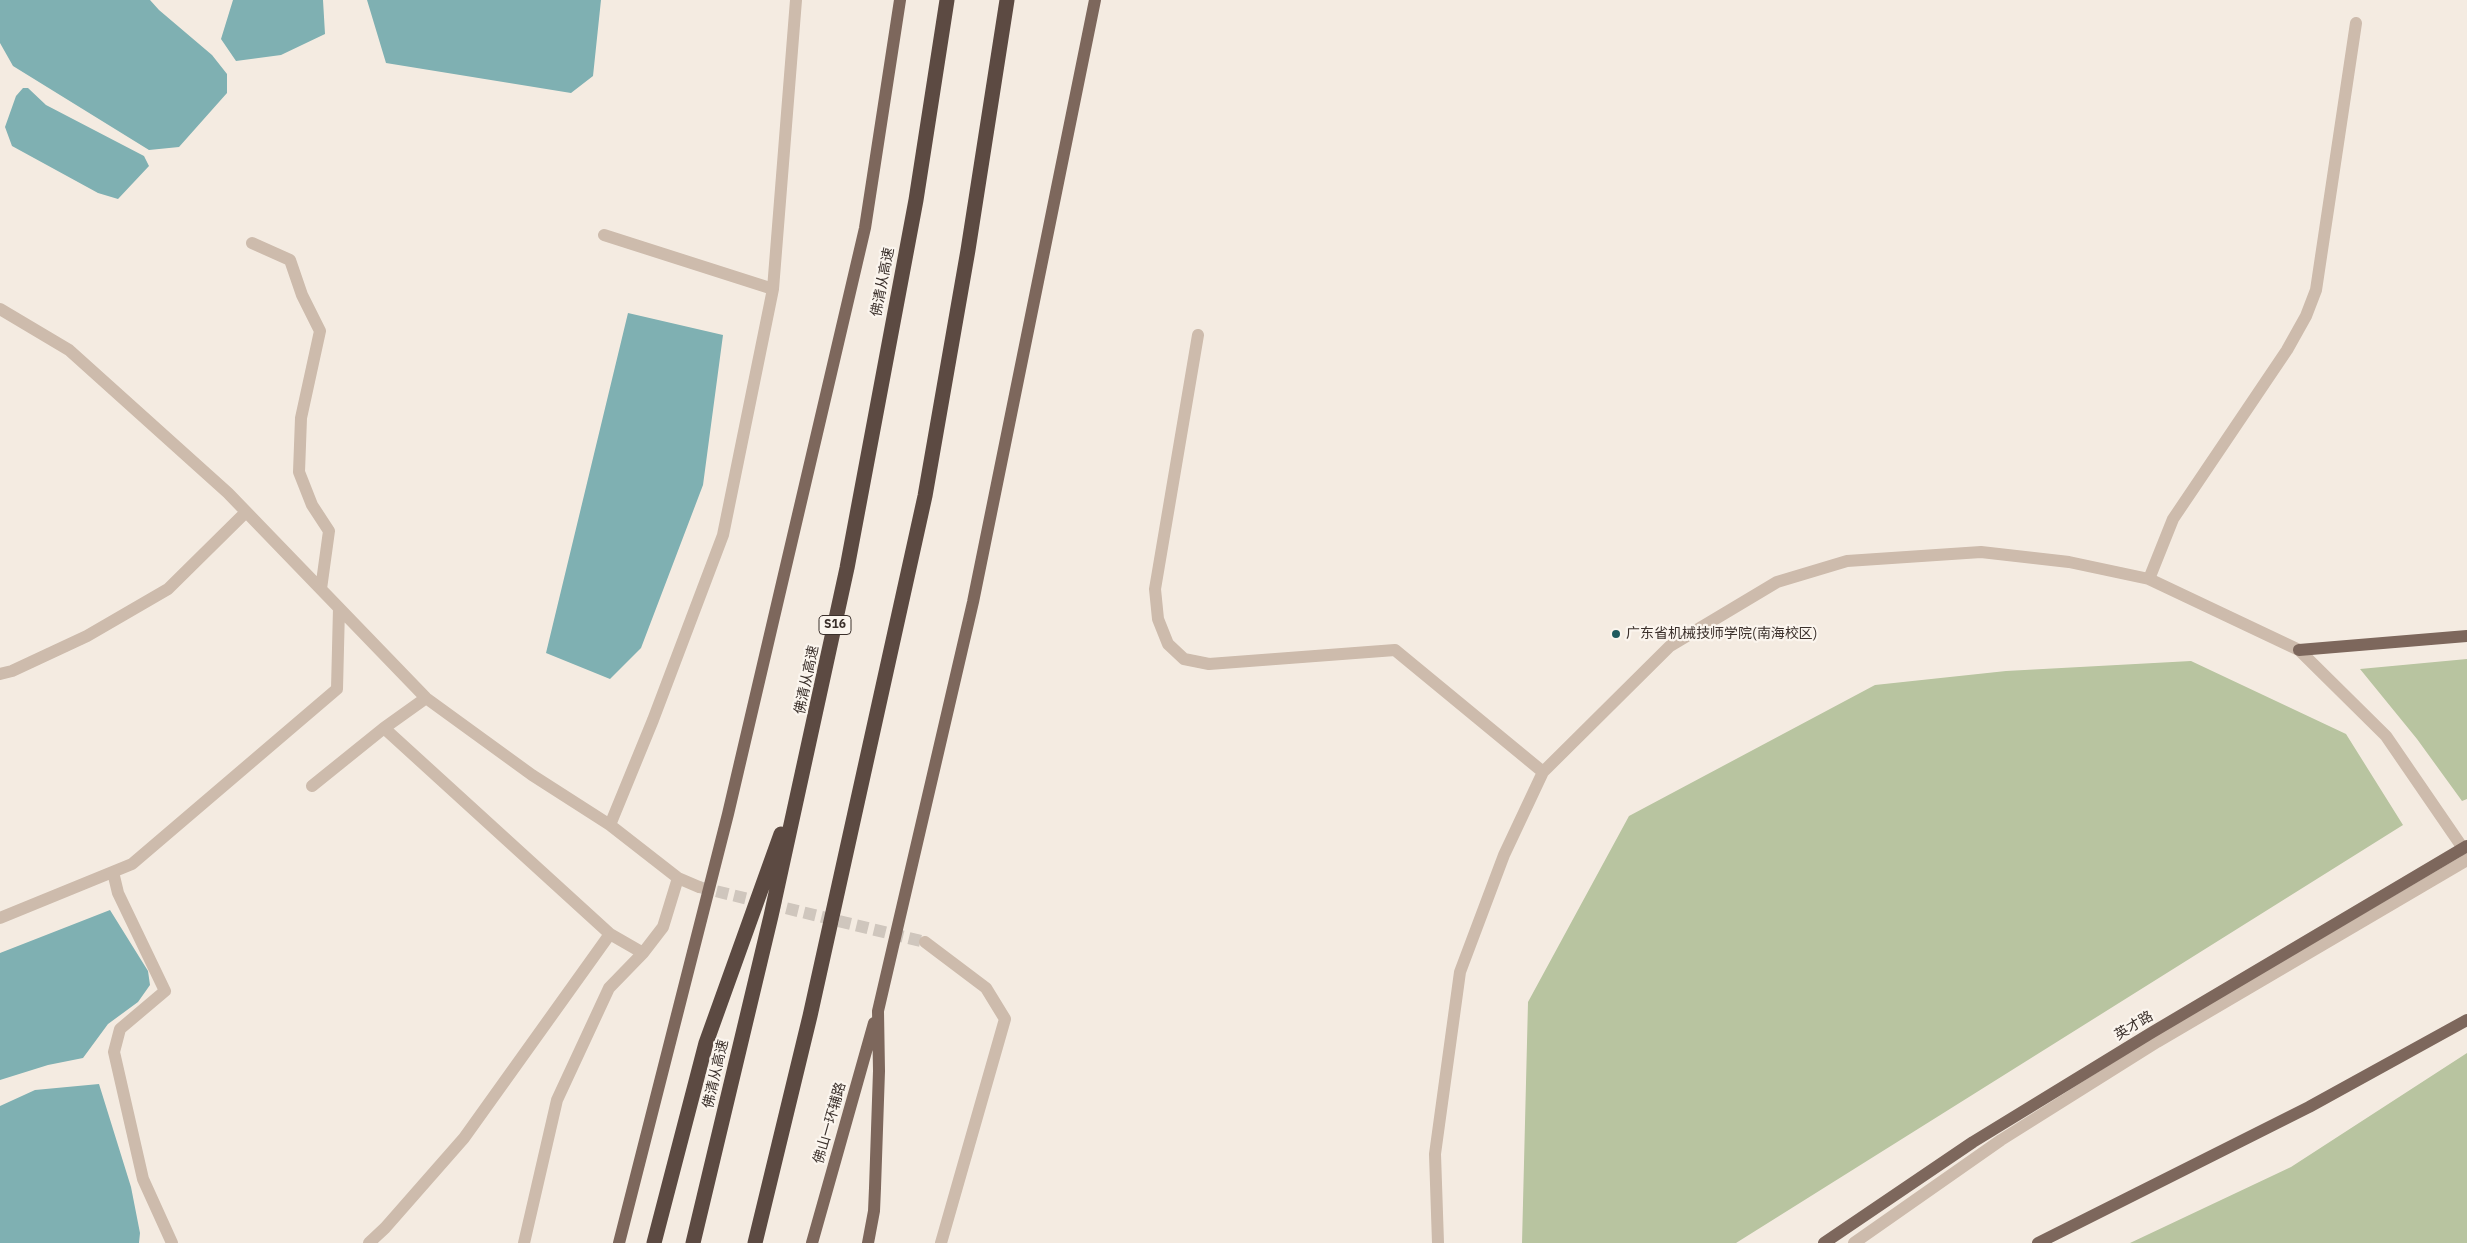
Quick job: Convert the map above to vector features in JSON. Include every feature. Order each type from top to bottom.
[{"type":"highway","name":"佛清从高速","points":[[694,1243],[801,781],[847,568],[916,200],[947,0]]},
{"type":"highway","points":[[755,1243],[810,1016],[924,496],[965,269],[1007,0]]},
{"type":"highway","points":[[654,1243],[706,1043],[801,781]]},
{"type":"main road","points":[[619,1243],[728,814],[865,228],[900,0]]},
{"type":"main road","points":[[868,1243],[874,1210],[875,1188],[879,1071],[878,1011],[973,602],[1095,0]]},
{"type":"main road","points":[[2299,650],[2467,636]]},
{"type":"main road","name":"英才路","points":[[1824,1243],[1973,1142],[2151,1033],[2466,852]]},
{"type":"main road","name":"佛山一环辅路","points":[[812,1243],[878,1011]]},
{"type":"main road","points":[[2038,1243],[2309,1107],[2467,1020]]},
{"type":"street","points":[[610,826],[653,720],[724,534],[773,289],[796,0]]},
{"type":"street","points":[[2149,579],[2173,519],[2287,350],[2309,308],[2316,290],[2356,23]]},
{"type":"street","points":[[604,235],[773,289]]},
{"type":"street","points":[[252,243],[290,260],[302,295],[320,331],[301,418],[298,472],[312,505],[329,531],[321,589]]},
{"type":"street","points":[[0,309],[69,350],[246,512],[426,698],[532,775],[610,826],[678,878],[699,888]]},
{"type":"street","points":[[1198,335],[1155,589],[1158,619],[1168,644],[1184,659],[1209,664],[1395,650],[1543,772]]},
{"type":"street","points":[[0,674],[12,671],[88,636],[168,589],[246,512]]},
{"type":"street","points":[[1438,1243],[1435,1154],[1460,972],[1504,855],[1543,772],[1670,646],[1777,582],[1847,561],[1981,552],[2069,562],[2149,579],[2299,650],[2386,736],[2466,852]]},
{"type":"street","points":[[0,918],[132,864],[337,689],[339,608]]},
{"type":"street","points":[[312,786],[384,728],[426,698]]},
{"type":"street","points":[[384,728],[610,934],[643,953]]},
{"type":"street","name":"英才路","points":[[1854,1243],[2000,1140],[2466,852]]},
{"type":"street","points":[[113,872],[118,892],[164,991],[120,1029],[114,1052],[143,1179],[172,1243]]},
{"type":"street","points":[[524,1243],[557,1100],[609,988],[643,953],[663,927],[678,878]]},
{"type":"street","points":[[370,1243],[464,1138],[610,934]]},
{"type":"street","points":[[924,942],[986,988],[1005,1018],[941,1243]]},
{"type":"green space","points":[[2467,659],[2467,799],[2462,801],[2417,739],[2360,669]]},
{"type":"green space","points":[[2191,661],[2346,734],[2403,825],[1736,1243],[1522,1243],[1528,1002],[1629,816],[1875,685],[2006,671]]},
{"type":"green space","points":[[2467,1053],[2467,1243],[2130,1243],[2291,1167]]},
{"type":"water","points":[[0,0],[150,0],[159,10],[212,55],[227,74],[227,93],[179,147],[149,150],[13,66],[0,43]]},
{"type":"water","points":[[233,0],[323,0],[325,34],[281,55],[236,61],[221,39]]},
{"type":"water","points":[[367,0],[601,0],[593,76],[571,93],[386,63]]},
{"type":"water","points":[[23,88],[28,88],[46,105],[144,156],[149,166],[118,199],[98,193],[12,146],[5,127],[16,96]]},
{"type":"water","points":[[628,313],[723,335],[703,485],[641,648],[610,679],[546,653]]},
{"type":"water","points":[[110,910],[148,971],[150,985],[138,1002],[108,1024],[83,1058],[48,1065],[0,1080],[0,953]]},
{"type":"water","points":[[99,1084],[131,1187],[140,1233],[139,1243],[0,1243],[0,1106],[35,1090]]},
{"type":"tunnel","points":[[699,887],[925,942]]},
{"type":"place","name":"广东省机械技师学院(南海校区)","points":[[1616,634]]}]
